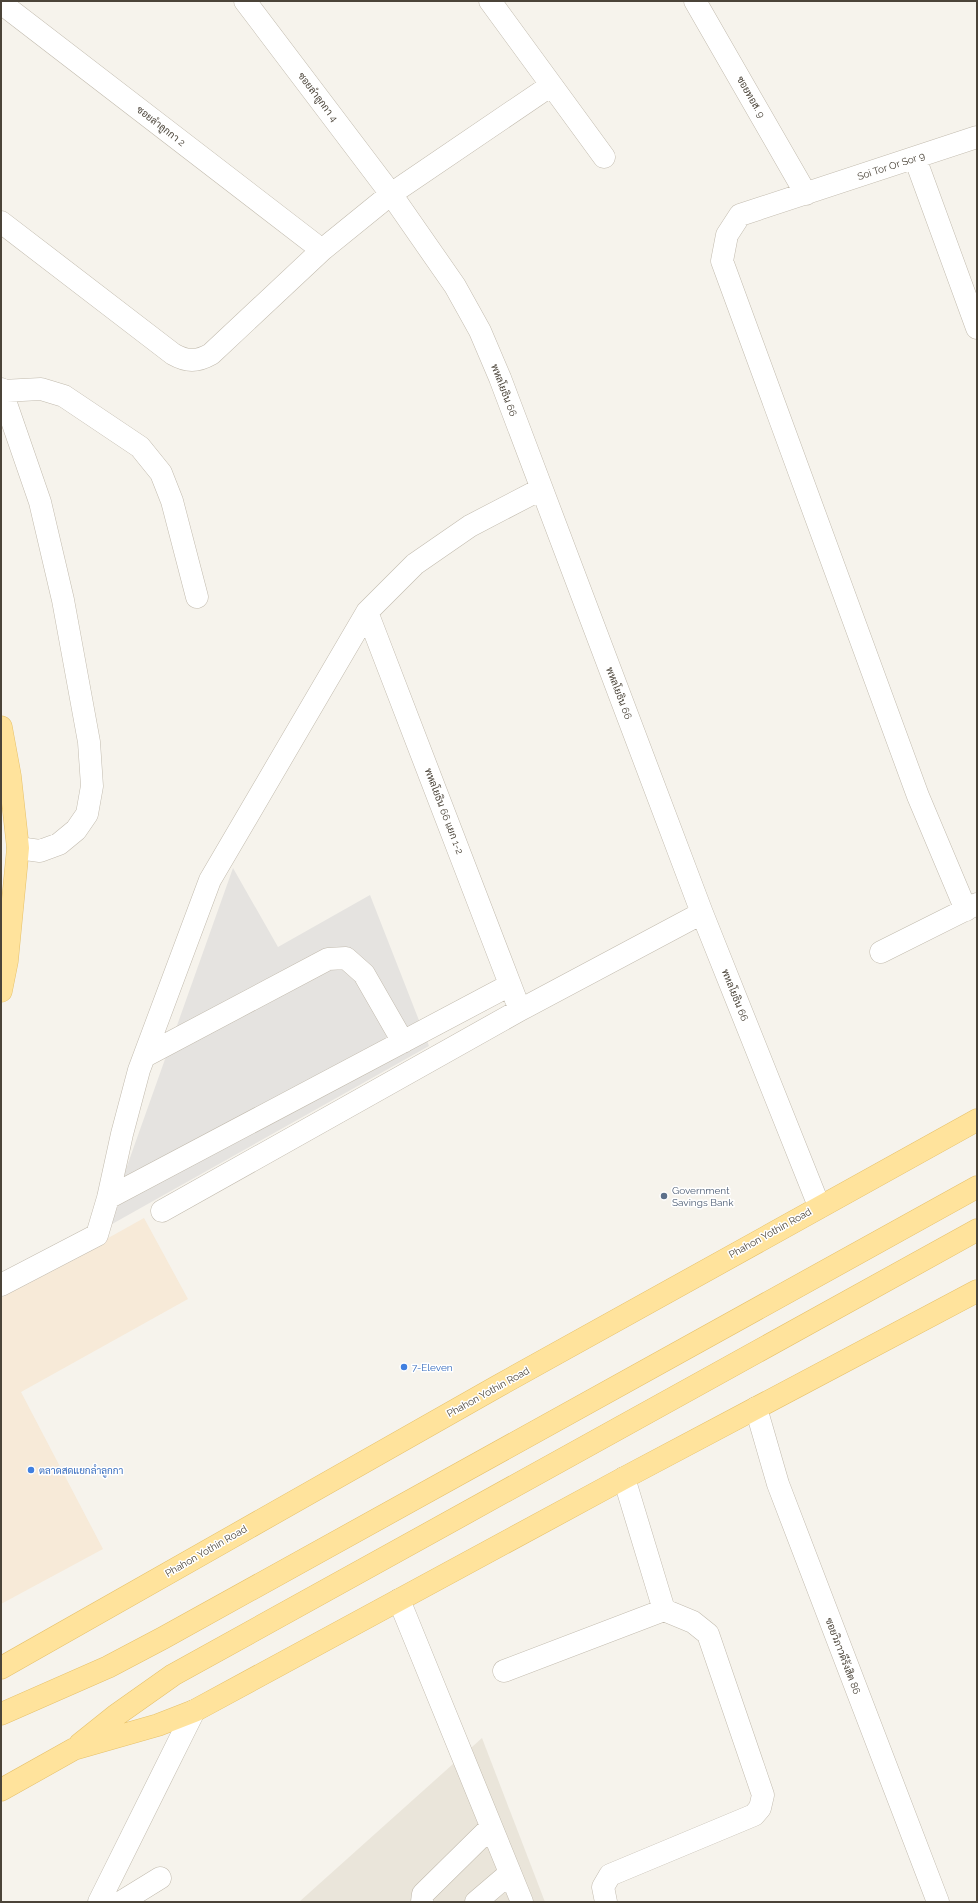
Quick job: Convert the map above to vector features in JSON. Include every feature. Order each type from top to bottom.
[{"type":"main road","points":[[1,727],[10,776],[18,848],[7,961],[1,991]]},
{"type":"main road","name":"Phahon Yothin Road","points":[[1,1668],[498,1386],[819,1206],[977,1120]]},
{"type":"main road","points":[[1,1714],[108,1667],[163,1638],[977,1187]]},
{"type":"main road","points":[[1,1790],[74,1749],[115,1716],[173,1675],[977,1230]]},
{"type":"main road","points":[[74,1749],[158,1725],[194,1711],[624,1478],[977,1291]]},
{"type":"street","name":"ซอยลำลูกกา 4","points":[[245,1],[392,194]]},
{"type":"street","points":[[490,1],[550,86],[604,156]]},
{"type":"street","name":"ซอยทอส. 9","points":[[695,1],[806,194]]},
{"type":"street","name":"ซอยลำลูกกา 2","points":[[1,2],[322,250]]},
{"type":"street","points":[[1,222],[173,354],[183,359],[194,361],[212,354],[322,250],[392,194],[550,86]]},
{"type":"street","name":"Soi Tor Or Sor 9","points":[[971,907],[918,796],[722,261],[727,235],[740,215],[977,137]]},
{"type":"street","points":[[916,158],[977,328]]},
{"type":"street","name":"พหลโยธิน 66","points":[[392,194],[455,286],[480,331],[500,378],[541,490],[702,913],[819,1206]]},
{"type":"street","points":[[18,848],[40,851],[59,844],[76,830],[87,814],[92,786],[89,742],[63,600],[40,502],[2,390],[41,389],[64,396],[140,447],[161,473],[172,501],[197,597]]},
{"type":"street","points":[[1,1286],[97,1235],[108,1198],[122,1134],[140,1070],[210,880],[368,612],[415,564],[470,526],[541,490]]},
{"type":"street","name":"พหลโยธิน 66 แยก 1-2","points":[[368,612],[520,1010]]},
{"type":"street","points":[[881,952],[971,907]]},
{"type":"street","points":[[162,1211],[520,1010],[702,913]]},
{"type":"street","points":[[145,1056],[328,959],[346,958],[364,974],[403,1042]]},
{"type":"street","points":[[108,1198],[510,985]]},
{"type":"street","name":"ซอยวิภาวดีรังสิต 86","points":[[756,1408],[780,1491],[938,1902]]},
{"type":"street","points":[[624,1478],[664,1610]]},
{"type":"street","points":[[399,1600],[522,1902]]},
{"type":"street","points":[[504,1671],[664,1610],[693,1622],[708,1634],[763,1794],[760,1808],[754,1815],[610,1875],[604,1887],[606,1902]]},
{"type":"street","points":[[99,1902],[194,1711]]},
{"type":"street","points":[[422,1902],[423,1894],[492,1827]]},
{"type":"street","points":[[476,1902],[510,1873]]},
{"type":"street","points":[[121,1902],[160,1878]]},
{"type":"shaded area","points":[[233,868],[278,947],[370,895],[429,1046],[105,1228]]},
{"type":"shaded area","name":"ตลาดสดแยกลำลูกกา","points":[[144,1218],[188,1299],[21,1392],[103,1549],[1,1604],[1,1298]]},
{"type":"shaded area","points":[[482,1738],[545,1902],[299,1902]]},
{"type":"place","name":"Government Savings Bank","points":[[664,1196]]},
{"type":"place","name":"7-Eleven","points":[[404,1367]]},
{"type":"place","name":"ตลาดสดแยกลำลูกกา","points":[[31,1470]]}]
